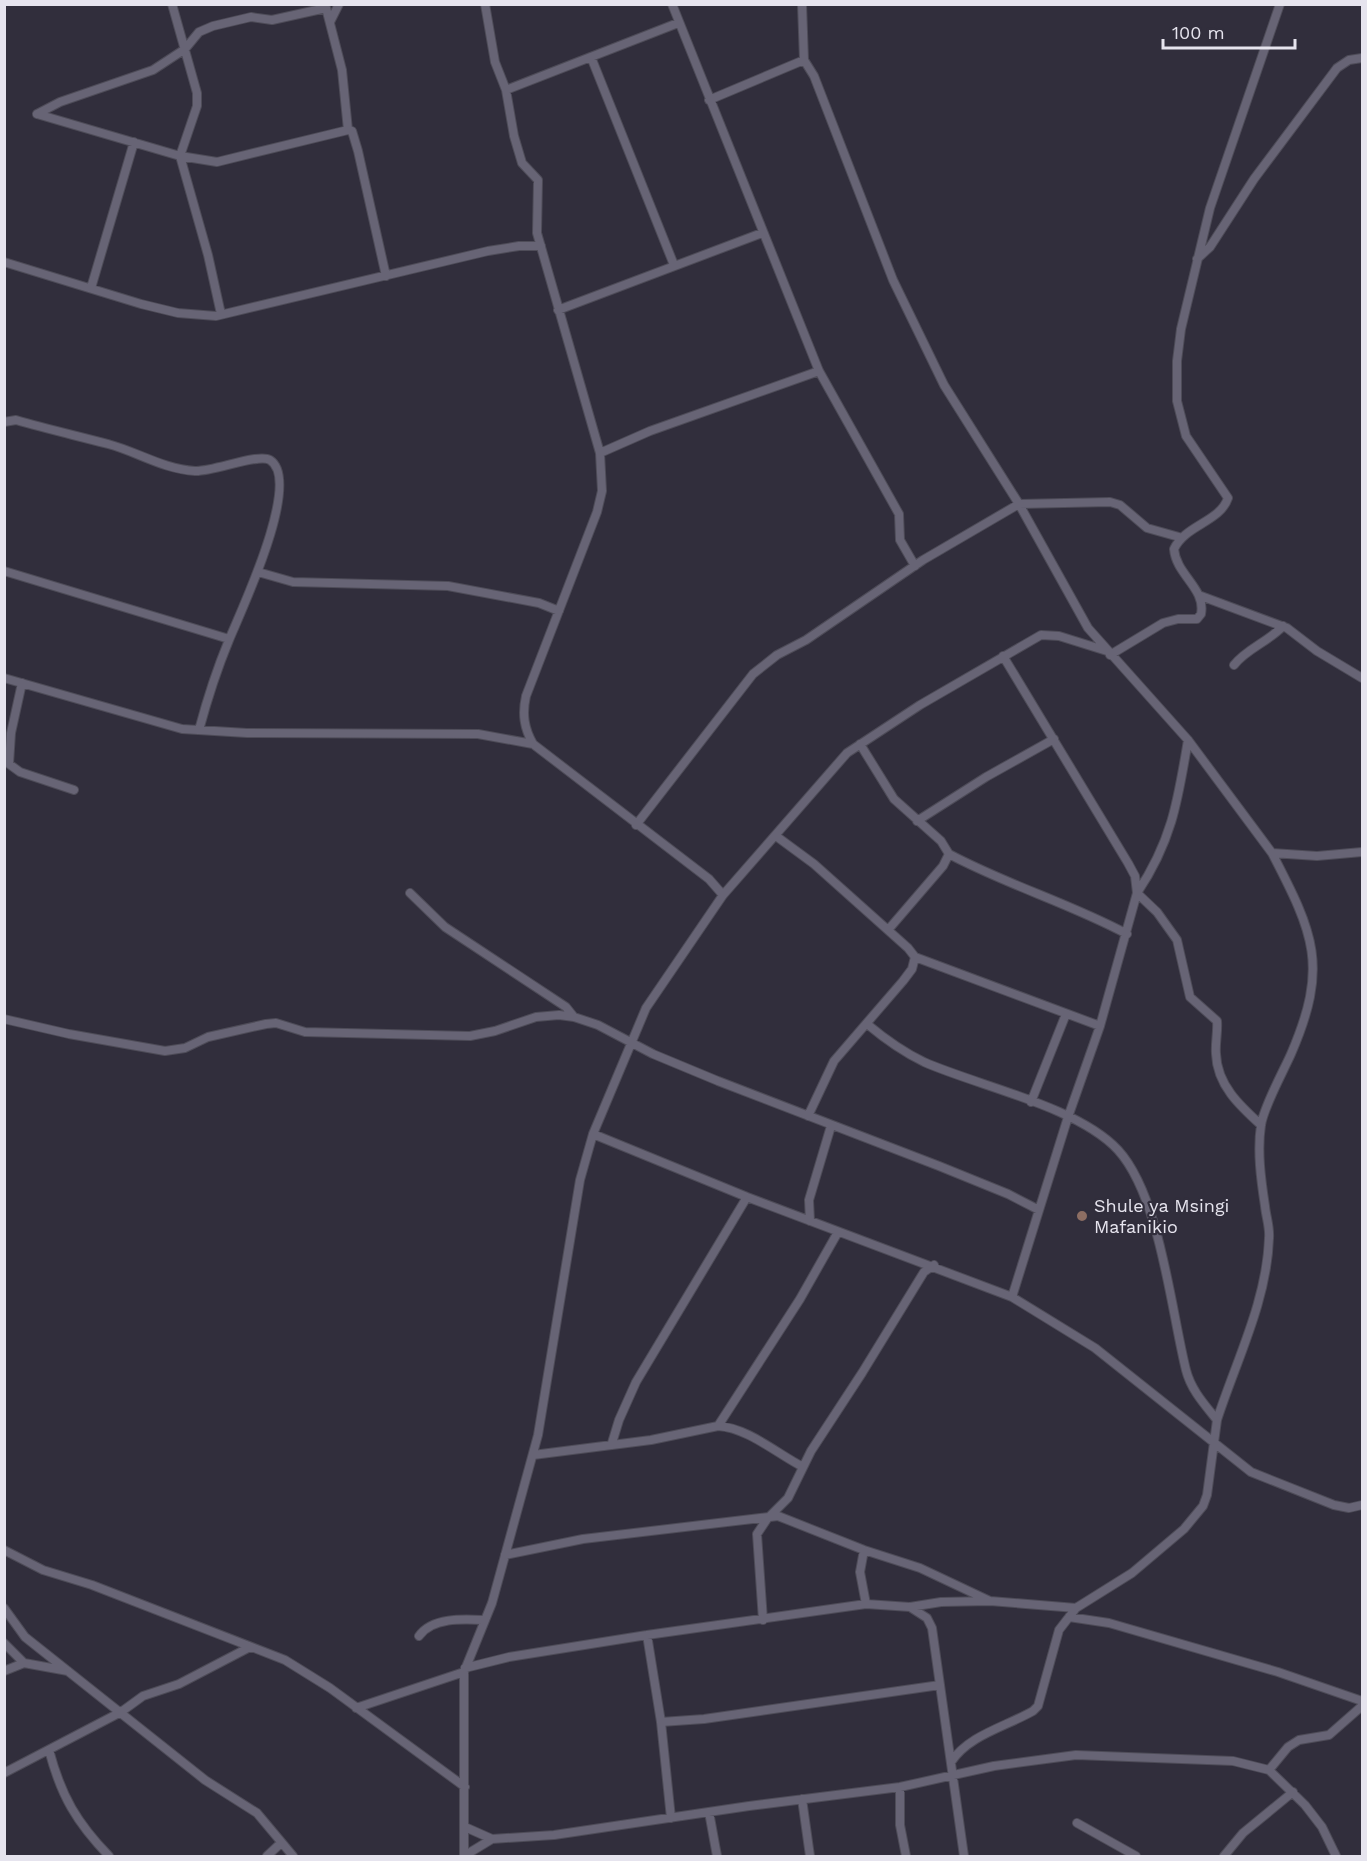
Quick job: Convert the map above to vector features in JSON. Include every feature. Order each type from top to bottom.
[{"type":"street","points":[[172,4],[197,93],[197,106],[180,156],[208,255],[221,314]]},
{"type":"street","points":[[330,22],[339,4]]},
{"type":"street","points":[[485,4],[495,62],[506,90],[514,136],[522,163],[536,177],[540,186],[537,233],[600,453],[602,491],[597,512],[526,696],[523,710],[525,727],[533,744],[709,879],[723,894]]},
{"type":"street","points":[[672,4],[819,371],[899,514],[900,540],[915,566]]},
{"type":"street","points":[[802,4],[804,60],[814,76],[893,280],[944,385],[1019,504],[1088,628],[1108,653],[1155,700],[1188,740],[1272,853],[1304,916],[1314,951],[1315,972],[1306,1020],[1261,1125],[1260,1151],[1270,1234],[1268,1257],[1255,1316],[1217,1420],[1207,1495],[1197,1516],[1132,1573],[1076,1608],[1059,1630],[1051,1649],[1038,1706],[1014,1722],[972,1741],[960,1749],[951,1762]]},
{"type":"street","points":[[1280,4],[1210,208],[1178,350],[1177,400],[1186,436],[1228,498],[1218,512],[1179,537],[1174,549],[1175,560],[1187,581],[1201,596],[1283,626],[1362,678]]},
{"type":"street","points":[[348,130],[342,70],[326,6],[272,20],[251,17],[213,26],[199,32],[185,49],[153,70],[60,102],[37,114],[180,156],[226,161],[348,130],[352,131],[386,276]]},
{"type":"street","points":[[506,90],[678,23]]},
{"type":"street","points":[[591,57],[674,265]]},
{"type":"street","points":[[1197,259],[1209,247],[1254,179],[1337,68],[1349,60],[1362,58]]},
{"type":"street","points":[[709,100],[804,60]]},
{"type":"street","points":[[91,288],[117,209],[134,142]]},
{"type":"street","points":[[558,310],[762,233]]},
{"type":"street","points":[[4,262],[178,313],[221,314],[488,251],[540,246]]},
{"type":"street","points":[[600,453],[650,430],[819,371]]},
{"type":"street","points":[[4,422],[16,420],[110,444],[153,462],[180,469],[211,471],[259,458],[269,459],[275,465],[278,475],[277,507],[258,572],[230,639],[206,705],[200,730]]},
{"type":"street","points":[[636,825],[753,674],[777,655],[806,640],[915,566],[1019,504],[1110,502],[1120,505],[1141,525],[1179,537]]},
{"type":"street","points":[[4,571],[230,639]]},
{"type":"street","points":[[258,572],[293,582],[448,586],[539,603],[559,611]]},
{"type":"street","points":[[464,1856],[465,1670],[492,1603],[533,1455],[580,1180],[593,1134],[646,1008],[723,894],[847,753],[1003,656],[1041,635],[1049,635],[1108,653],[1163,623],[1178,619],[1197,619],[1203,606],[1201,596]]},
{"type":"street","points":[[1234,665],[1239,657],[1274,636],[1283,626]]},
{"type":"street","points":[[1003,656],[1128,863],[1135,876],[1137,893],[1100,1026],[1068,1117],[1012,1296]]},
{"type":"street","points":[[4,678],[164,725],[200,730],[247,733],[478,735],[533,744]]},
{"type":"street","points":[[22,683],[11,733],[9,764],[20,772],[74,790]]},
{"type":"street","points":[[917,821],[986,777],[1054,739]]},
{"type":"street","points":[[1137,893],[1153,870],[1174,821],[1188,740]]},
{"type":"street","points":[[860,744],[894,799],[941,842],[950,854],[991,876],[1087,914],[1127,934]]},
{"type":"street","points":[[776,836],[808,859],[914,952],[915,957],[907,975],[834,1061],[808,1116]]},
{"type":"street","points":[[1272,853],[1317,856],[1362,852]]},
{"type":"street","points":[[888,930],[943,866],[950,854]]},
{"type":"street","points":[[410,892],[445,927],[566,1007],[574,1017]]},
{"type":"street","points":[[1137,893],[1157,912],[1177,940],[1190,997],[1217,1021],[1217,1069],[1224,1085],[1245,1111],[1261,1125]]},
{"type":"street","points":[[915,957],[1100,1026]]},
{"type":"street","points":[[1031,1102],[1066,1014]]},
{"type":"street","points":[[4,1019],[69,1034],[176,1051],[208,1037],[276,1023],[305,1032],[390,1036],[430,1033],[470,1036],[495,1031],[536,1017],[559,1015],[574,1017],[598,1025],[696,1072],[1008,1194],[1039,1210]]},
{"type":"street","points":[[867,1024],[887,1040],[926,1062],[1068,1117],[1104,1138],[1118,1150],[1129,1166],[1152,1223],[1173,1300],[1186,1371],[1200,1399],[1217,1420]]},
{"type":"street","points":[[810,1221],[809,1200],[831,1126]]},
{"type":"street","points":[[593,1134],[747,1197],[1012,1296],[1095,1348],[1251,1472],[1280,1486],[1334,1505],[1349,1508],[1362,1505]]},
{"type":"street","points":[[612,1443],[619,1420],[636,1382],[747,1197]]},
{"type":"street","points":[[718,1426],[801,1299],[838,1232]]},
{"type":"street","points":[[758,1534],[771,1515],[788,1498],[803,1467],[924,1272],[934,1265]]},
{"type":"street","points":[[533,1455],[577,1451],[612,1443],[651,1440],[718,1426],[729,1427],[752,1437],[803,1467]]},
{"type":"street","points":[[505,1555],[583,1539],[751,1520],[771,1515],[928,1572],[990,1601]]},
{"type":"street","points":[[751,1520],[758,1534],[763,1620]]},
{"type":"street","points":[[4,1550],[43,1570],[92,1585],[285,1660],[330,1688],[465,1787]]},
{"type":"street","points":[[864,1550],[860,1572],[866,1604]]},
{"type":"street","points":[[356,1708],[509,1657],[866,1604],[910,1607],[941,1602],[990,1601],[1076,1608]]},
{"type":"street","points":[[910,1607],[927,1618],[932,1628],[964,1857]]},
{"type":"street","points":[[4,1608],[25,1637],[205,1780],[257,1813],[293,1857]]},
{"type":"street","points":[[1069,1617],[1109,1623],[1278,1672],[1362,1701]]},
{"type":"street","points":[[419,1636],[430,1626],[445,1622],[484,1620]]},
{"type":"street","points":[[647,1635],[661,1722],[671,1818]]},
{"type":"street","points":[[4,1643],[24,1663]]},
{"type":"street","points":[[4,1773],[121,1712],[143,1696],[179,1684],[250,1647]]},
{"type":"street","points":[[4,1671],[24,1663],[69,1671]]},
{"type":"street","points":[[661,1722],[704,1719],[940,1685]]},
{"type":"street","points":[[1269,1770],[1288,1747],[1299,1740],[1329,1735],[1362,1706]]},
{"type":"street","points":[[49,1750],[66,1801],[91,1838],[110,1857]]},
{"type":"street","points":[[465,1827],[492,1839],[528,1838],[900,1787],[1024,1760],[1076,1755],[1233,1761],[1269,1770],[1293,1792],[1322,1827],[1336,1857]]},
{"type":"street","points":[[900,1787],[900,1825],[906,1857]]},
{"type":"street","points":[[1224,1857],[1243,1833],[1293,1792]]},
{"type":"street","points":[[802,1799],[810,1857]]},
{"type":"street","points":[[709,1812],[717,1857]]},
{"type":"street","points":[[1077,1823],[1136,1857]]},
{"type":"street","points":[[464,1856],[492,1839]]},
{"type":"street","points":[[267,1857],[281,1843]]},
{"type":"place","name":"Shule ya Msingi Mafanikio","points":[[1082,1216]]}]
